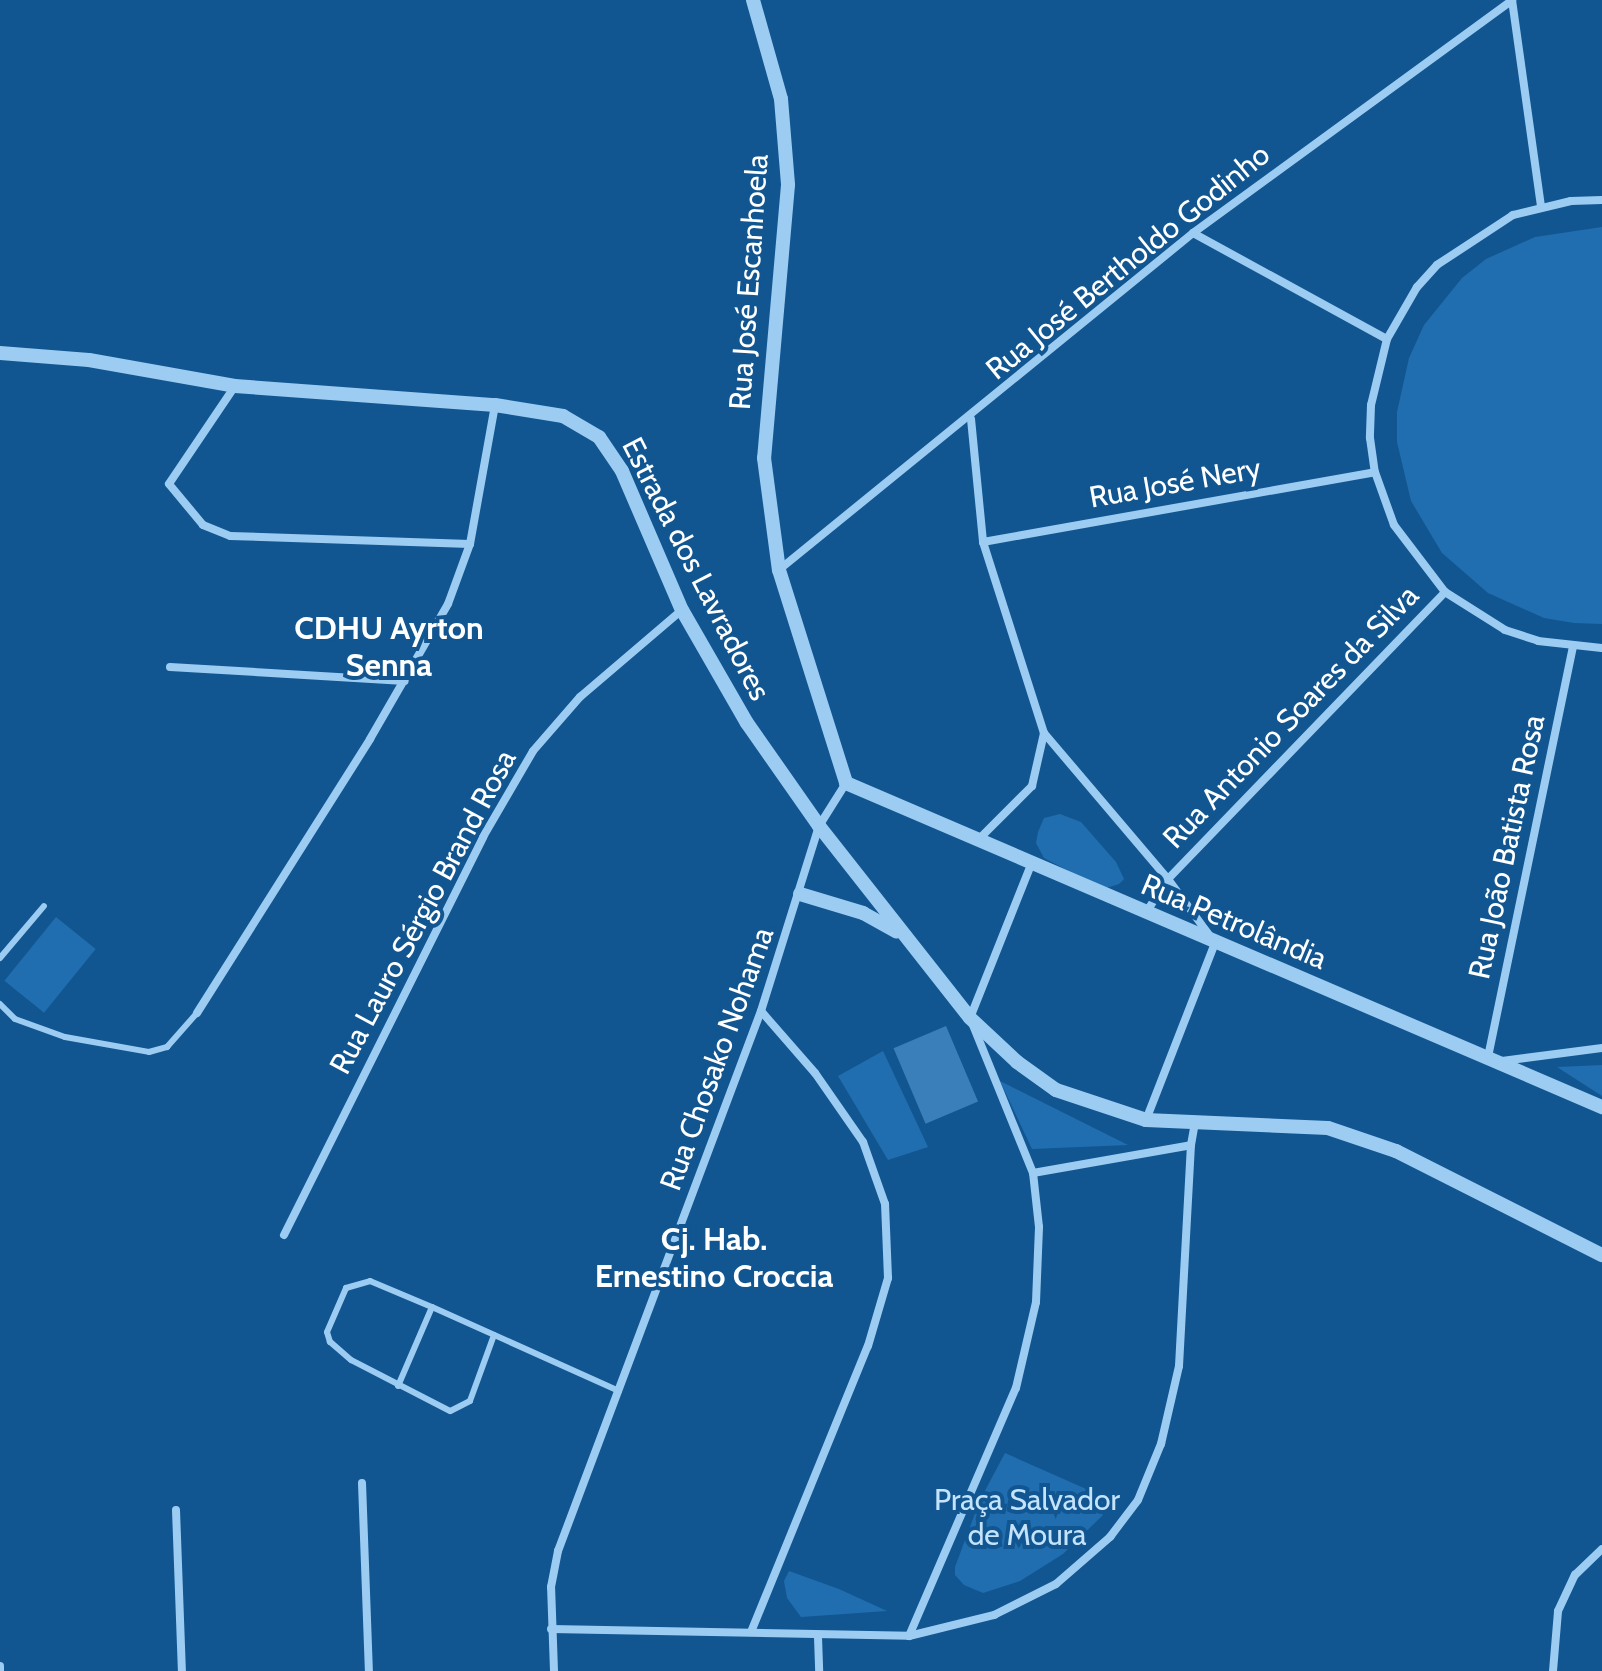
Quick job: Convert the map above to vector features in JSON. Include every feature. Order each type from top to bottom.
[{"type":"street","name":"Rua José Escanhoela","points":[[753,0],[781,99],[788,185],[764,458],[779,570],[846,783]]},
{"type":"street","name":"Rua José Bertholdo Godinho","points":[[779,570],[971,419],[1193,233],[1512,0]]},
{"type":"street","points":[[1512,0],[1541,206]]},
{"type":"street","points":[[1602,200],[1541,206],[1485,229],[1437,265],[1400,312],[1387,339],[1371,405],[1375,472],[1394,525],[1445,592],[1505,630],[1573,648],[1602,648]]},
{"type":"street","points":[[1193,233],[1387,339]]},
{"type":"street","name":"Estrada dos Lavradores","points":[[0,353],[89,360],[235,386],[495,405],[563,416],[599,437],[622,471],[682,610],[747,723],[819,826],[970,1018],[1056,1090],[1146,1120],[1328,1128],[1396,1151],[1602,1255]]},
{"type":"street","points":[[235,386],[169,484],[203,525],[230,536],[470,544]]},
{"type":"street","points":[[197,1013],[405,681],[448,604],[470,544],[495,405]]},
{"type":"street","points":[[971,419],[983,542],[1044,733],[1168,879],[1215,943],[1146,1120]]},
{"type":"street","name":"Rua José Nery","points":[[983,542],[1375,472]]},
{"type":"street","name":"Rua Antonio Soares da Silva","points":[[1144,914],[1168,879],[1445,592]]},
{"type":"street","name":"Rua Lauro Sérgio Brand Rosa","points":[[284,1235],[483,837],[533,751],[580,697],[682,610]]},
{"type":"street","name":"Rua João Batista Rosa","points":[[1495,1059],[1573,648]]},
{"type":"street","points":[[170,667],[405,681]]},
{"type":"street","points":[[979,839],[1032,786],[1044,733]]},
{"type":"street","name":"Rua Chosako Nohama","points":[[554,1671],[551,1629],[558,1551],[761,1011],[819,826],[846,783]]},
{"type":"street","name":"Rua Petrolândia","points":[[846,783],[1032,862],[1144,914],[1495,1059],[1602,1107]]},
{"type":"street","points":[[909,1636],[1016,1388],[1036,1302],[1039,1227],[1033,1173],[970,1018],[1032,862]]},
{"type":"street","points":[[800,894],[863,913],[902,934]]},
{"type":"street","points":[[751,1632],[868,1346],[888,1278],[885,1204],[863,1142],[815,1073],[761,1011]]},
{"type":"street","points":[[1495,1059],[1602,1048]]},
{"type":"street","points":[[551,1629],[751,1632],[818,1637],[909,1636],[994,1615],[1056,1584],[1110,1537],[1138,1500],[1161,1444],[1179,1366],[1191,1145],[1195,1123]]},
{"type":"street","points":[[1033,1173],[1191,1145]]},
{"type":"street","points":[[362,1483],[369,1671]]},
{"type":"street","points":[[176,1510],[182,1671]]},
{"type":"street","points":[[1553,1671],[1558,1611],[1575,1575],[1602,1549]]},
{"type":"street","points":[[818,1637],[819,1671]]},
{"type":"lane","points":[[0,958],[44,906]]},
{"type":"lane","points":[[0,1004],[15,1019],[65,1037],[149,1052],[167,1047],[197,1013]]},
{"type":"lane","points":[[494,1335],[470,1401],[460,1410],[438,1408],[398,1386],[330,1342],[327,1332],[346,1288],[370,1281],[432,1307],[619,1391]]},
{"type":"lane","points":[[398,1386],[432,1307]]},
{"type":"green space","points":[[1602,227],[1602,624],[1544,618],[1488,593],[1442,553],[1411,501],[1397,442],[1397,412],[1409,358],[1424,325],[1462,278],[1486,259],[1535,237]]},
{"type":"green space","points":[[1060,814],[1081,822],[1116,862],[1124,879],[1119,884],[1103,889],[1044,858],[1036,843],[1038,832],[1044,818]]},
{"type":"green space","points":[[56,917],[96,949],[44,1013],[4,981]]},
{"type":"green space","points":[[883,1051],[928,1147],[888,1160],[838,1076]]},
{"type":"green space","points":[[1602,1065],[1602,1096],[1557,1067]]},
{"type":"green space","points":[[1000,1081],[1128,1145],[1032,1149]]},
{"type":"green space","name":"Praça Salvador de Moura","points":[[1005,1453],[1111,1500],[1102,1516],[1063,1554],[1020,1581],[983,1593],[964,1585],[955,1575],[955,1567],[980,1500]]},
{"type":"green space","points":[[789,1571],[887,1611],[801,1617],[787,1598],[784,1581]]},
{"type":"building","points":[[946,1026],[978,1101],[926,1124],[894,1048]]},
{"type":"district","name":"CDHU Ayrton Senna","points":[[389,648]]},
{"type":"district","name":"Cj. Hab. Ernestino Croccia","points":[[714,1258]]}]
